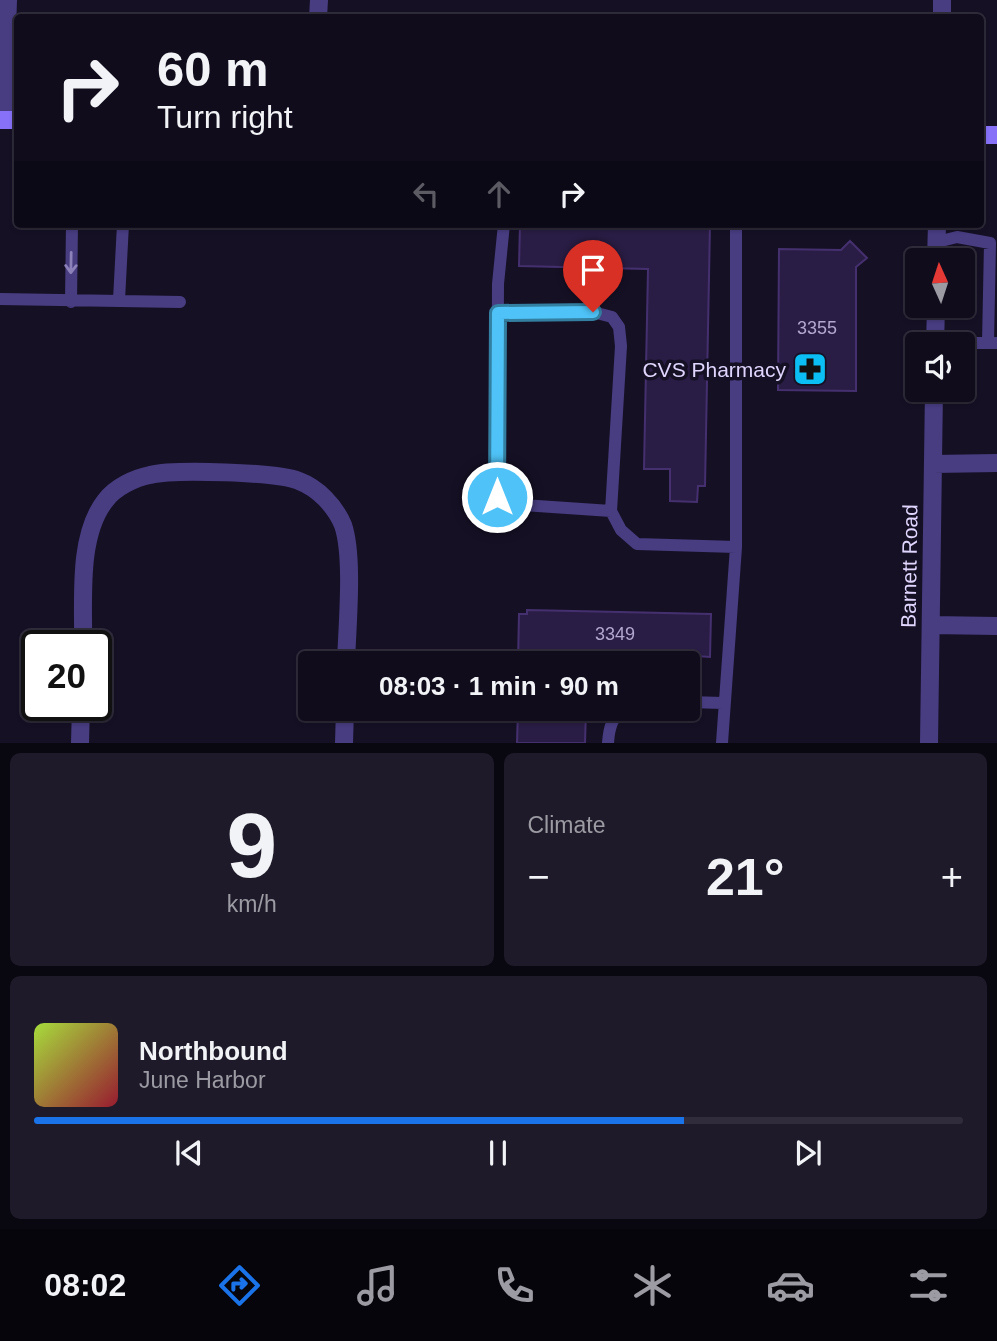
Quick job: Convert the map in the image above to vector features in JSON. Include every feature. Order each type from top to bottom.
[{"type":"street","points":[[7,120],[8,0]]},
{"type":"street","name":"Barnett Road","points":[[929,743],[934,402]]},
{"type":"street","points":[[933,464],[997,463]]},
{"type":"street","points":[[84,630],[87,542],[94,518],[106,498],[127,483],[149,475],[175,472],[278,475],[299,481],[317,491],[333,507],[342,525],[347,545],[346,651]]},
{"type":"street","points":[[931,625],[997,626]]},
{"type":"street","points":[[80,743],[81,721]]},
{"type":"street","points":[[344,743],[345,721]]},
{"type":"lane","points":[[71,302],[72,228]]},
{"type":"lane","points":[[119,300],[123,228]]},
{"type":"lane","points":[[504,228],[498,313],[497,497],[508,504],[611,511]]},
{"type":"lane","points":[[722,743],[736,548],[736,228]]},
{"type":"lane","points":[[937,233],[993,239],[993,343],[975,343]]},
{"type":"lane","points":[[0,299],[180,302]]},
{"type":"lane","points":[[498,313],[593,312],[612,317],[619,327],[621,346],[611,511],[621,530],[637,544],[736,548]]},
{"type":"lane","points":[[700,702],[723,703]]},
{"type":"lane","points":[[608,743],[612,721]]},
{"type":"building","points":[[520,228],[710,228],[705,486],[698,486],[697,502],[670,501],[670,469],[644,469],[648,269],[519,266]]},
{"type":"building","name":"CVS Pharmacy","points":[[850,241],[867,258],[856,267],[856,391],[778,390],[779,249],[841,250]]},
{"type":"building","points":[[527,610],[711,614],[710,657],[700,656],[700,651],[518,651],[519,614],[527,614]]},
{"type":"building","points":[[518,721],[586,721],[585,743],[517,743]]},
{"type":"place","name":"CVS Pharmacy","points":[[810,369]]},
{"type":"route","points":[[497,497],[498,313],[593,312]]}]
